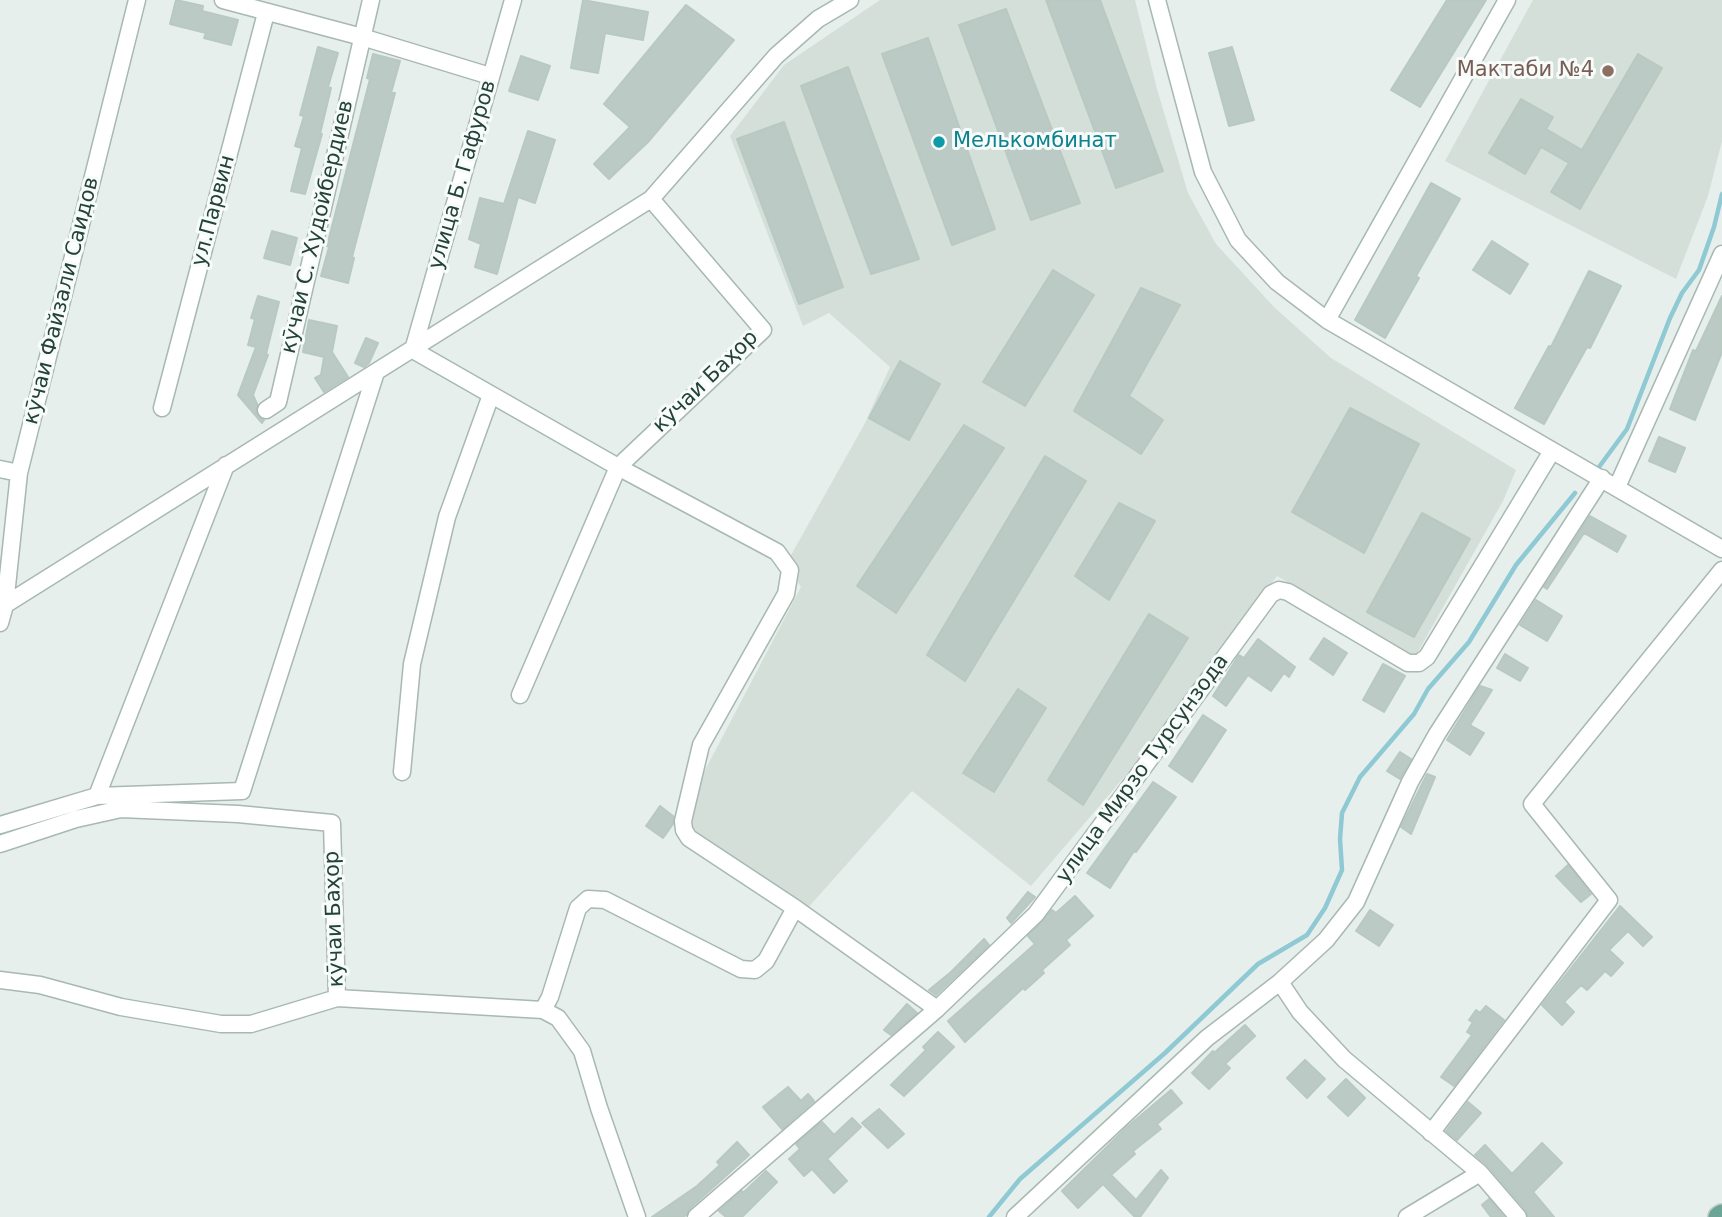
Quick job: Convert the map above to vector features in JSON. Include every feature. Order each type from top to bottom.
[{"type":"street","name":"кӯчаи Файзали Саидов","points":[[2,606],[19,473],[136,0]]},
{"type":"street","points":[[223,0],[362,37],[491,76]]},
{"type":"street","name":"кӯчаи С. Худойбердиев","points":[[266,410],[278,402],[371,0]]},
{"type":"street","name":"улица Б. Гафуров","points":[[413,350],[513,0]]},
{"type":"street","points":[[0,622],[2,606],[651,199],[776,56],[818,19],[850,0]]},
{"type":"street","points":[[1327,320],[1507,0]]},
{"type":"street","points":[[1162,3],[1203,172],[1238,240],[1277,282],[1327,320],[1722,549]]},
{"type":"street","name":"ул.Парвин","points":[[162,408],[266,13]]},
{"type":"street","name":"кӯчаи Баҳор","points":[[520,695],[618,467],[763,330],[651,199]]},
{"type":"street","points":[[1617,487],[1722,254]]},
{"type":"street","points":[[413,350],[618,467],[777,552],[790,570],[786,594],[701,745],[683,821],[684,830],[689,838],[937,1009]]},
{"type":"street","points":[[0,825],[97,796],[242,791],[376,372]]},
{"type":"street","points":[[402,772],[412,664],[447,517],[491,395]]},
{"type":"street","name":"улица Мирзо Турсунзода","points":[[696,1217],[937,1009],[1036,914],[1271,594],[1279,590],[1288,592],[1408,663],[1419,663],[1427,657],[1552,451]]},
{"type":"street","points":[[97,796],[226,465]]},
{"type":"street","points":[[0,469],[19,473]]},
{"type":"street","points":[[1015,1217],[1207,1038],[1280,982],[1326,940],[1356,902],[1410,782],[1437,734],[1601,478]]},
{"type":"street","points":[[1431,1133],[1609,900],[1532,804],[1722,570]]},
{"type":"street","name":"кӯчаи Баҳор","points":[[0,844],[76,819],[121,809],[239,814],[332,823],[337,998],[543,1010]]},
{"type":"street","points":[[637,1217],[582,1051],[558,1018],[543,1010],[550,997],[578,908],[588,900],[605,900],[741,969],[755,970],[766,961],[794,908]]},
{"type":"street","points":[[0,980],[40,985],[156,1014],[221,1024],[251,1024],[337,998]]},
{"type":"street","points":[[1280,982],[1300,1012],[1344,1059],[1479,1173],[1518,1217]]},
{"type":"street","points":[[1408,1217],[1479,1173]]},
{"type":"shaded area","points":[[880,0],[1135,0],[1157,89],[1188,193],[1216,244],[1274,307],[1331,358],[1516,470],[1503,501],[1415,657],[1277,576],[1131,769],[1031,886],[912,791],[806,910],[691,828],[702,776],[801,587],[786,564],[864,425],[890,367],[829,313],[803,326],[730,136],[784,65]]},
{"type":"shaded area","name":"Мактаби №4","points":[[1533,0],[1722,0],[1722,141],[1708,196],[1676,279],[1445,161]]},
{"type":"building","points":[[176,0],[203,6],[202,11],[238,20],[231,45],[204,38],[206,33],[170,24]]},
{"type":"building","points":[[583,0],[648,12],[643,40],[605,33],[598,73],[571,68]]},
{"type":"building","points":[[1046,0],[1100,0],[1163,171],[1116,188]]},
{"type":"building","points":[[1447,0],[1486,0],[1420,107],[1391,90]]},
{"type":"building","points":[[686,5],[734,40],[648,142],[609,179],[594,164],[630,127],[604,104]]},
{"type":"building","points":[[1006,9],[1080,203],[1031,220],[959,25]]},
{"type":"building","name":"Мелькомбинат","points":[[928,38],[995,229],[952,245],[882,54]]},
{"type":"building","points":[[318,47],[338,53],[328,87],[331,88],[322,134],[305,194],[291,191],[302,148],[295,146],[304,116],[300,115]]},
{"type":"building","points":[[1232,47],[1254,120],[1229,126],[1209,53]]},
{"type":"building","points":[[373,54],[400,61],[391,93],[395,93],[352,257],[354,258],[348,283],[321,276],[370,79],[367,78]]},
{"type":"building","points":[[1638,54],[1662,68],[1580,209],[1551,192],[1569,163],[1541,147],[1525,174],[1489,153],[1521,99],[1553,117],[1546,129],[1582,150]]},
{"type":"building","points":[[521,56],[550,66],[538,100],[509,91]]},
{"type":"building","points":[[848,67],[919,259],[871,274],[801,86]]},
{"type":"building","points":[[784,122],[843,287],[799,304],[737,139]]},
{"type":"building","points":[[528,131],[555,140],[535,203],[518,197],[497,274],[475,267],[481,244],[469,239],[480,198],[504,204]]},
{"type":"building","points":[[1431,183],[1460,199],[1416,276],[1419,278],[1385,338],[1355,320]]},
{"type":"building","points":[[272,231],[297,238],[290,265],[264,258]]},
{"type":"building","points":[[1492,241],[1528,264],[1510,294],[1473,270]]},
{"type":"building","points":[[1053,270],[1094,295],[1025,406],[983,382]]},
{"type":"building","points":[[1589,271],[1621,286],[1590,348],[1587,347],[1544,424],[1515,408],[1549,346],[1551,347]]},
{"type":"building","points":[[1141,288],[1180,305],[1129,396],[1163,420],[1141,454],[1074,411]]},
{"type":"building","points":[[258,296],[279,302],[266,354],[268,355],[253,395],[258,416],[264,420],[262,423],[238,395],[256,347],[248,345],[255,319],[251,318]]},
{"type":"building","points":[[1722,296],[1722,352],[1695,420],[1670,409],[1693,350],[1696,351]]},
{"type":"building","points":[[309,320],[337,326],[332,352],[348,377],[324,392],[315,378],[321,375],[324,357],[303,352]]},
{"type":"building","points":[[366,338],[378,343],[369,363],[364,367],[355,363]]},
{"type":"building","points":[[900,361],[940,384],[909,440],[869,418]]},
{"type":"building","points":[[1350,408],[1419,444],[1364,553],[1292,512]]},
{"type":"building","points":[[964,425],[1004,448],[896,613],[857,586]]},
{"type":"building","points":[[1659,437],[1685,448],[1675,472],[1649,461]]},
{"type":"building","points":[[1045,456],[1086,481],[965,681],[927,655]]},
{"type":"building","points":[[1119,503],[1155,521],[1109,600],[1075,576]]},
{"type":"building","points":[[1422,513],[1470,539],[1414,637],[1367,612]]},
{"type":"building","points":[[1590,516],[1626,536],[1617,552],[1584,533],[1547,589],[1544,587]]},
{"type":"building","points":[[1536,600],[1562,616],[1547,641],[1520,625]]},
{"type":"building","points":[[1149,614],[1188,638],[1083,805],[1048,780]]},
{"type":"building","points":[[1324,638],[1347,653],[1333,675],[1310,659]]},
{"type":"building","points":[[1258,639],[1295,667],[1289,677],[1284,673],[1271,691],[1248,675],[1226,706],[1213,696],[1239,655],[1244,658]]},
{"type":"building","points":[[1505,654],[1528,668],[1520,681],[1497,668]]},
{"type":"building","points":[[1383,664],[1405,676],[1384,712],[1363,700]]},
{"type":"building","points":[[1480,686],[1492,690],[1470,725],[1484,733],[1470,755],[1447,740]]},
{"type":"building","points":[[1018,689],[1046,708],[994,792],[963,773]]},
{"type":"building","points":[[1203,715],[1226,730],[1192,782],[1169,766]]},
{"type":"building","points":[[1400,752],[1411,759],[1400,779],[1387,771]]},
{"type":"building","points":[[1427,774],[1435,777],[1411,834],[1401,827]]},
{"type":"building","points":[[1153,782],[1176,797],[1136,852],[1134,851],[1110,888],[1087,873]]},
{"type":"building","points":[[660,806],[673,816],[673,824],[663,838],[646,826]]},
{"type":"building","points":[[1568,865],[1591,894],[1581,902],[1556,876]]},
{"type":"building","points":[[1028,892],[1035,897],[1011,923],[1007,918]]},
{"type":"building","points":[[1075,896],[1093,916],[1066,940],[1070,945],[1042,970],[1044,973],[1025,990],[1023,988],[965,1042],[948,1021],[1035,944],[1028,936],[1052,910],[1056,913]]},
{"type":"building","points":[[1620,906],[1652,937],[1643,946],[1628,931],[1609,950],[1623,963],[1611,976],[1605,971],[1587,990],[1581,985],[1564,1002],[1574,1012],[1562,1025],[1542,1005]]},
{"type":"building","points":[[1370,910],[1393,925],[1379,946],[1356,931]]},
{"type":"building","points":[[984,939],[989,945],[936,995],[929,990],[951,972]]},
{"type":"building","points":[[907,1004],[917,1013],[891,1035],[884,1030]]},
{"type":"building","points":[[1486,1006],[1504,1020],[1454,1086],[1441,1077],[1472,1035],[1467,1032],[1473,1022],[1469,1020],[1476,1010],[1480,1013]]},
{"type":"building","points":[[1245,1025],[1255,1036],[1225,1064],[1230,1068],[1209,1089],[1192,1073],[1213,1051],[1214,1053]]},
{"type":"building","points":[[938,1032],[954,1047],[904,1096],[891,1085],[926,1050],[923,1047]]},
{"type":"building","points":[[1305,1060],[1325,1079],[1307,1098],[1287,1078]]},
{"type":"building","points":[[1346,1079],[1365,1098],[1348,1116],[1328,1097]]},
{"type":"building","points":[[788,1087],[801,1101],[808,1094],[814,1101],[782,1129],[763,1107]]},
{"type":"building","points":[[1171,1090],[1182,1103],[1157,1124],[1161,1129],[1133,1151],[1135,1154],[1111,1175],[1136,1200],[1161,1170],[1168,1178],[1140,1217],[1135,1217],[1103,1184],[1078,1208],[1062,1191],[1127,1127]]},
{"type":"building","points":[[1468,1102],[1481,1113],[1457,1140],[1446,1131]]},
{"type":"building","points":[[879,1109],[904,1134],[888,1148],[862,1123]]},
{"type":"building","points":[[852,1118],[861,1127],[827,1159],[847,1181],[834,1193],[812,1169],[804,1176],[789,1159],[800,1149],[796,1144],[822,1122],[834,1135]]},
{"type":"building","points":[[737,1142],[749,1155],[689,1209],[686,1215],[652,1217],[697,1186],[720,1165],[717,1162]]},
{"type":"building","points":[[1542,1143],[1562,1163],[1533,1192],[1554,1217],[1528,1217],[1526,1210],[1475,1155],[1485,1145],[1512,1174]]},
{"type":"building","points":[[766,1171],[777,1182],[742,1217],[726,1217],[719,1211],[742,1191],[743,1193]]},
{"type":"building","points":[[1489,1199],[1504,1217],[1491,1217],[1482,1205]]},
{"type":"waterway","points":[[1599,467],[1627,429],[1670,318],[1682,293],[1699,270],[1722,194]]},
{"type":"waterway","points":[[989,1217],[1020,1179],[1165,1053],[1258,964],[1307,935],[1325,908],[1342,870],[1342,813],[1360,777],[1414,714],[1428,689],[1469,642],[1516,565],[1575,493]]},
{"type":"place","name":"Мактаби №4","points":[[1608,71]]},
{"type":"place","name":"Мелькомбинат","points":[[939,142]]}]
